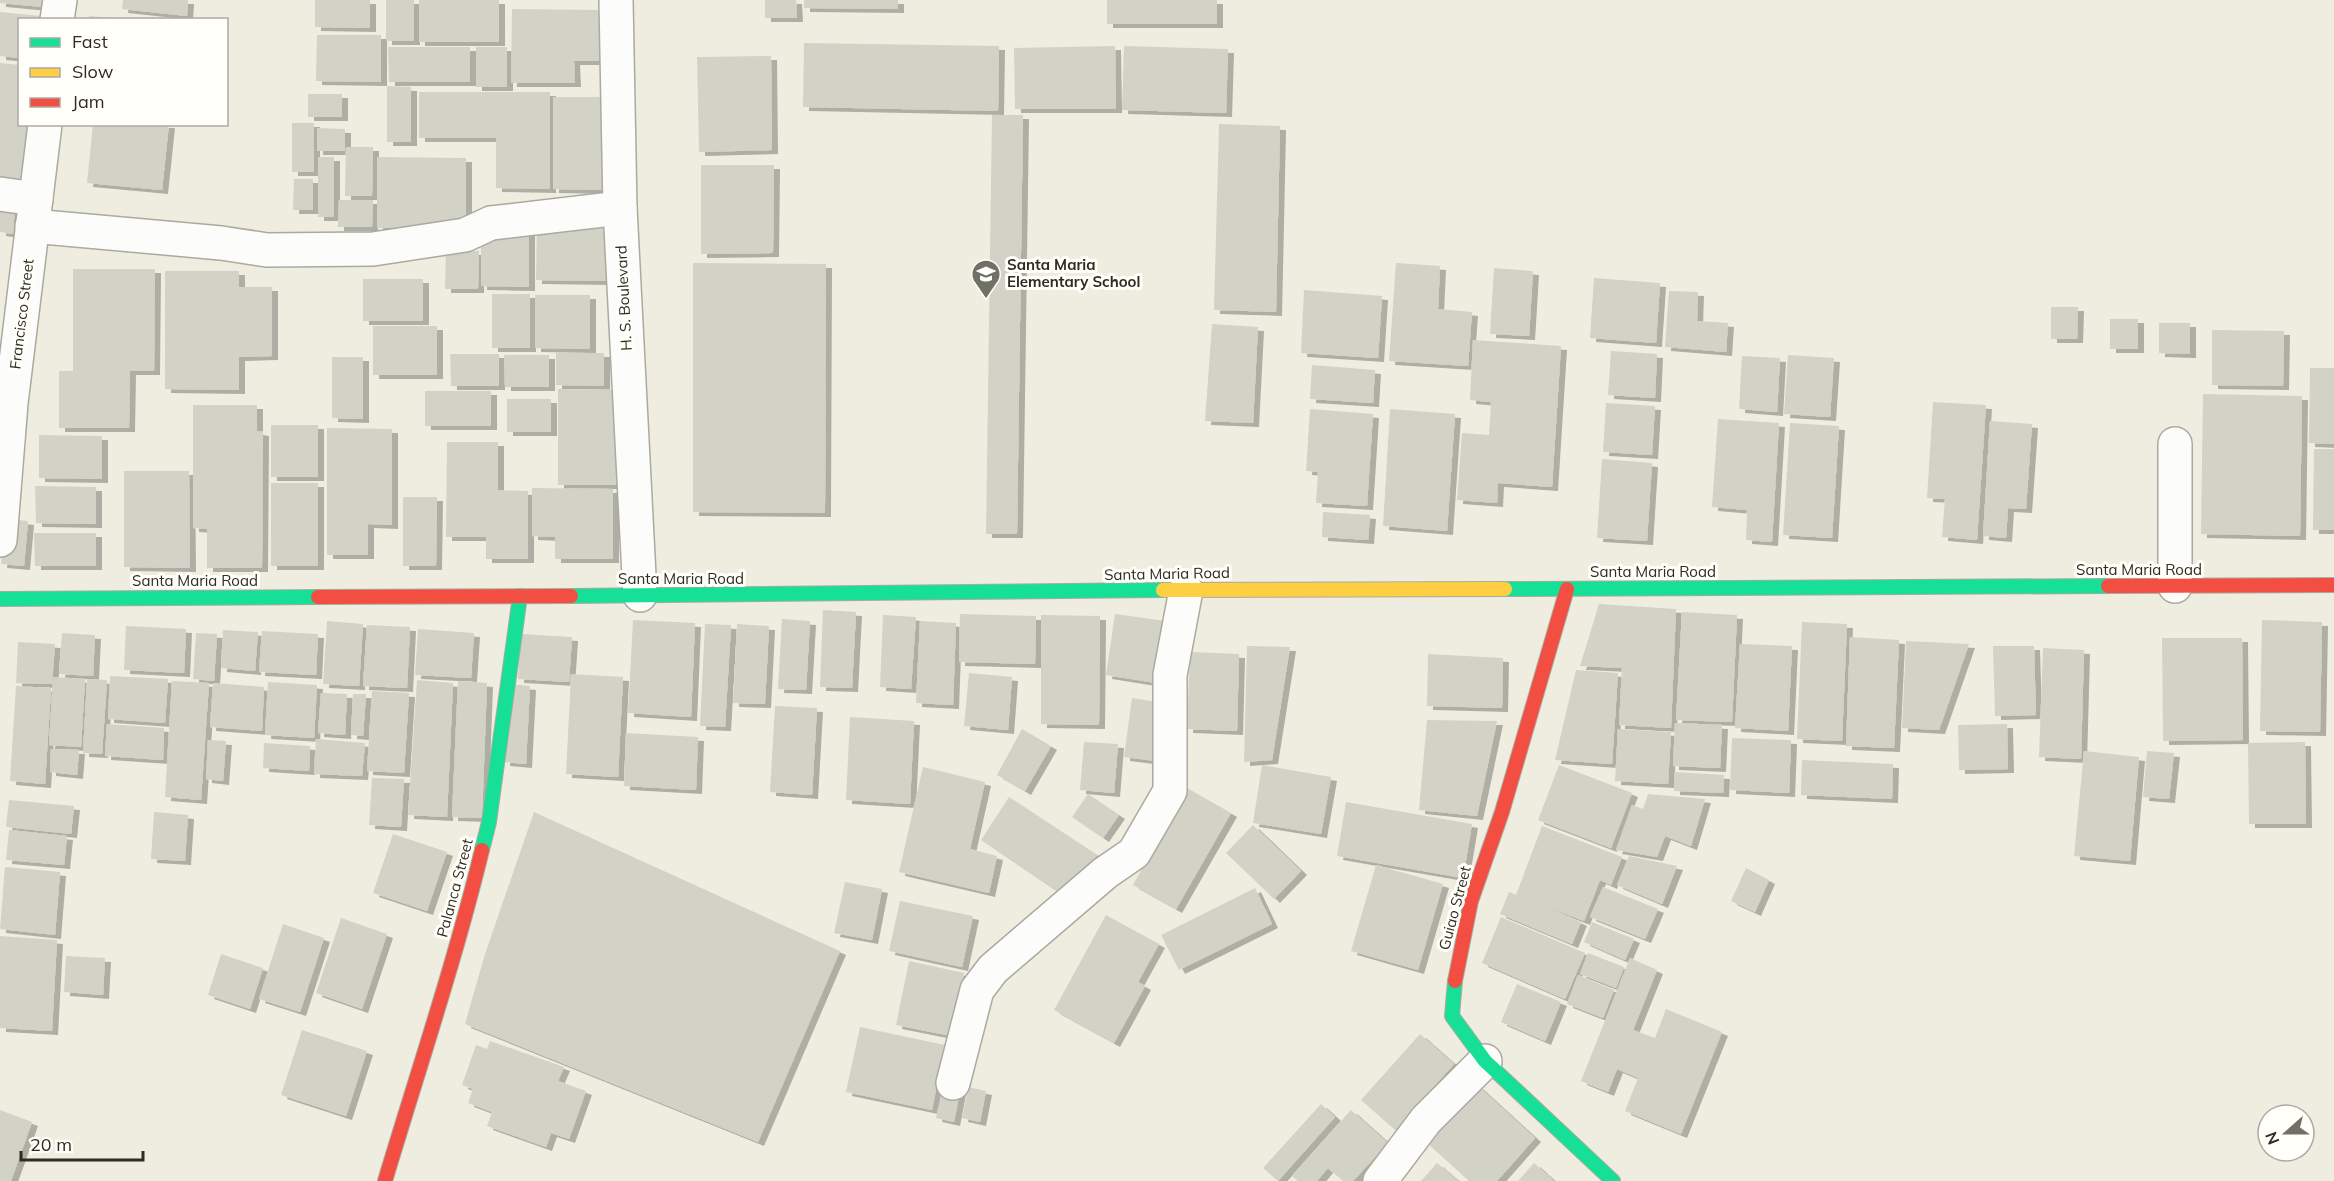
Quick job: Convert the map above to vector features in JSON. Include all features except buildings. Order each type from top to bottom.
[{"type":"main road","name":"Santa Maria Road","points":[[0,599],[640,596],[1186,590],[2334,585]]},
{"type":"main road","name":"Guiao Street","points":[[1567,589],[1502,812],[1471,901],[1456,968],[1452,1016],[1485,1060],[1613,1181]]},
{"type":"main road","name":"Palanca Street","points":[[385,1181],[428,1035],[463,928],[489,822],[520,596]]},
{"type":"street","points":[[57,18],[60,0]]},
{"type":"street","name":"H. S. Boulevard","points":[[616,0],[620,208],[640,596]]},
{"type":"street","name":"Francisco Street","points":[[0,540],[11,403],[45,126]]},
{"type":"street","points":[[0,194],[34,213],[267,250],[373,249],[465,236],[491,223],[620,208]]},
{"type":"street","points":[[2175,444],[2175,586]]},
{"type":"street","points":[[953,1083],[977,990],[993,969],[1105,873],[1134,853],[1170,791],[1170,675],[1186,590]]},
{"type":"street","points":[[1380,1181],[1426,1120],[1485,1060]]},
{"type":"traffic: fast","points":[[1505,589],[2108,586]]},
{"type":"traffic: fast","points":[[571,596],[1163,590]]},
{"type":"traffic: fast","points":[[482,850],[489,822],[520,596]]},
{"type":"traffic: fast","points":[[0,599],[318,597]]},
{"type":"traffic: fast","points":[[1455,981],[1452,1016],[1485,1061],[1613,1181]]},
{"type":"traffic: slow","points":[[1163,590],[1505,589]]},
{"type":"traffic: jam","points":[[2108,586],[2334,585]]},
{"type":"traffic: jam","points":[[1455,981],[1471,901],[1502,812],[1567,589]]},
{"type":"traffic: jam","points":[[318,597],[571,596]]},
{"type":"traffic: jam","points":[[385,1181],[448,975],[482,850]]},
{"type":"place","name":"Santa Maria Elementary School","points":[[986,300]]}]
